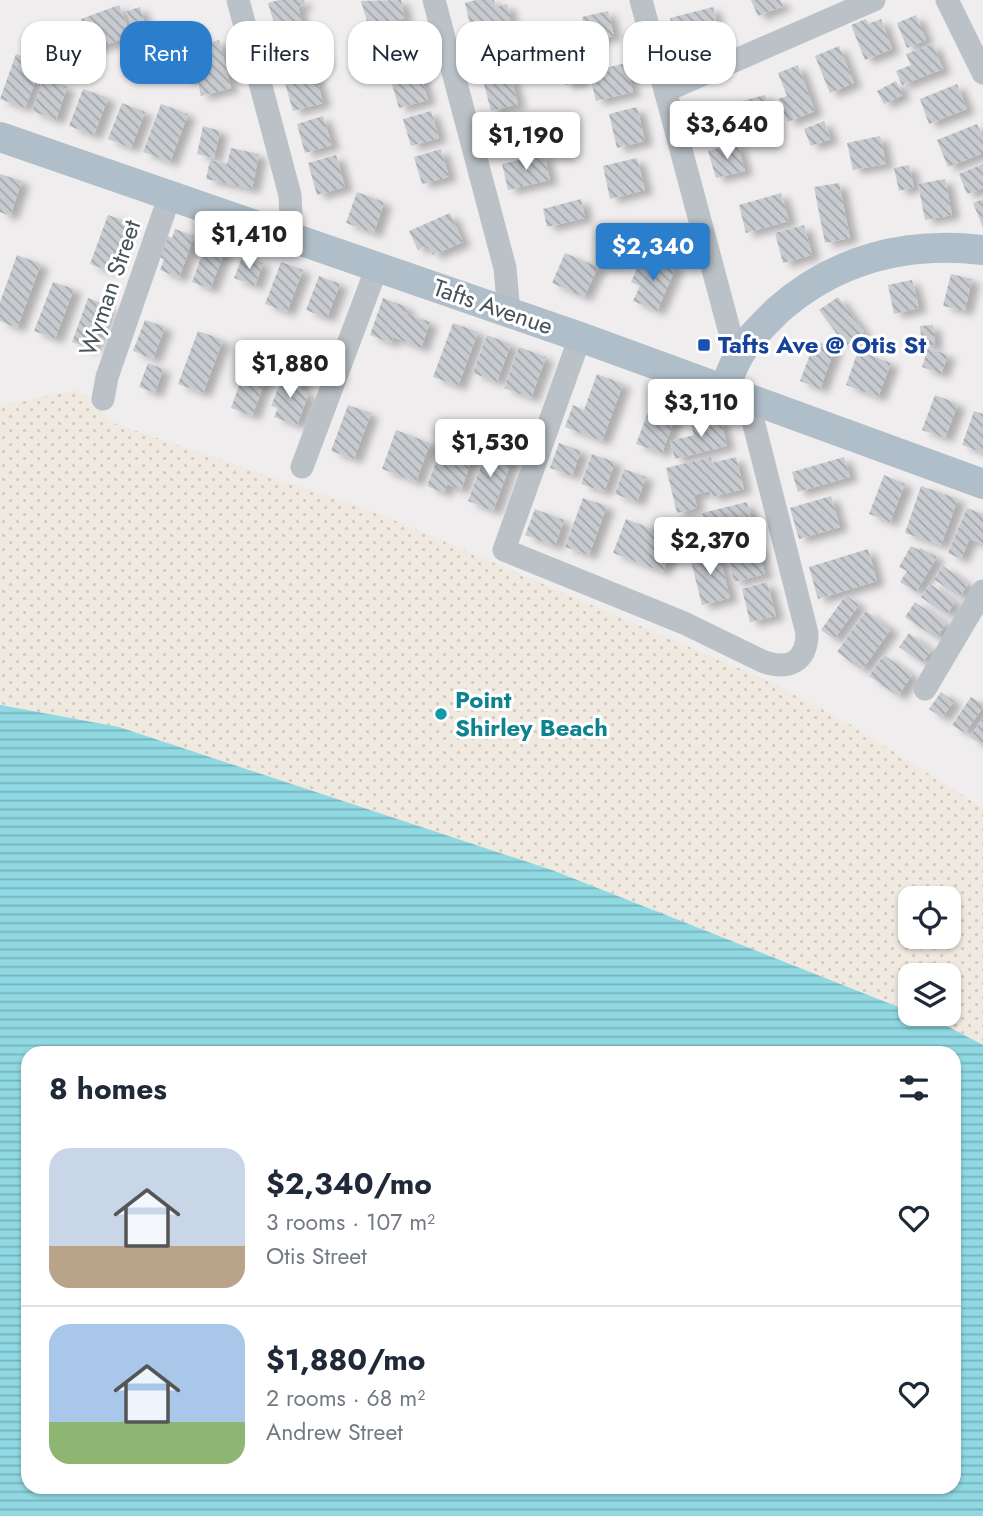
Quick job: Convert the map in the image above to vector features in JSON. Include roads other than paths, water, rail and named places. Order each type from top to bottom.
[{"type":"main road","name":"Tafts Avenue","points":[[0,136],[580,337],[983,484]]},
{"type":"main road","points":[[735,393],[737,359],[761,327],[808,287],[838,270],[872,257],[945,247],[983,250]]},
{"type":"street","points":[[238,0],[290,195],[292,237]]},
{"type":"street","points":[[434,0],[505,268],[509,313]]},
{"type":"street","points":[[641,0],[737,359]]},
{"type":"street","points":[[665,91],[874,0]]},
{"type":"street","points":[[947,0],[983,73]]},
{"type":"street","name":"Wyman Street","points":[[103,399],[107,377],[170,195]]},
{"type":"street","points":[[302,467],[377,267]]},
{"type":"street","points":[[580,337],[504,550],[684,623],[771,664],[794,662],[807,648],[802,608],[735,393]]},
{"type":"street","points":[[925,689],[983,591]]},
{"type":"water","points":[[0,705],[119,727],[552,870],[898,1007],[898,1026],[946,1026],[983,1045],[983,1516],[0,1516]]},
{"type":"place","name":"Tafts Ave @ Otis St","points":[[704,345]]},
{"type":"place","name":"Point Shirley Beach","points":[[441,714]]}]
